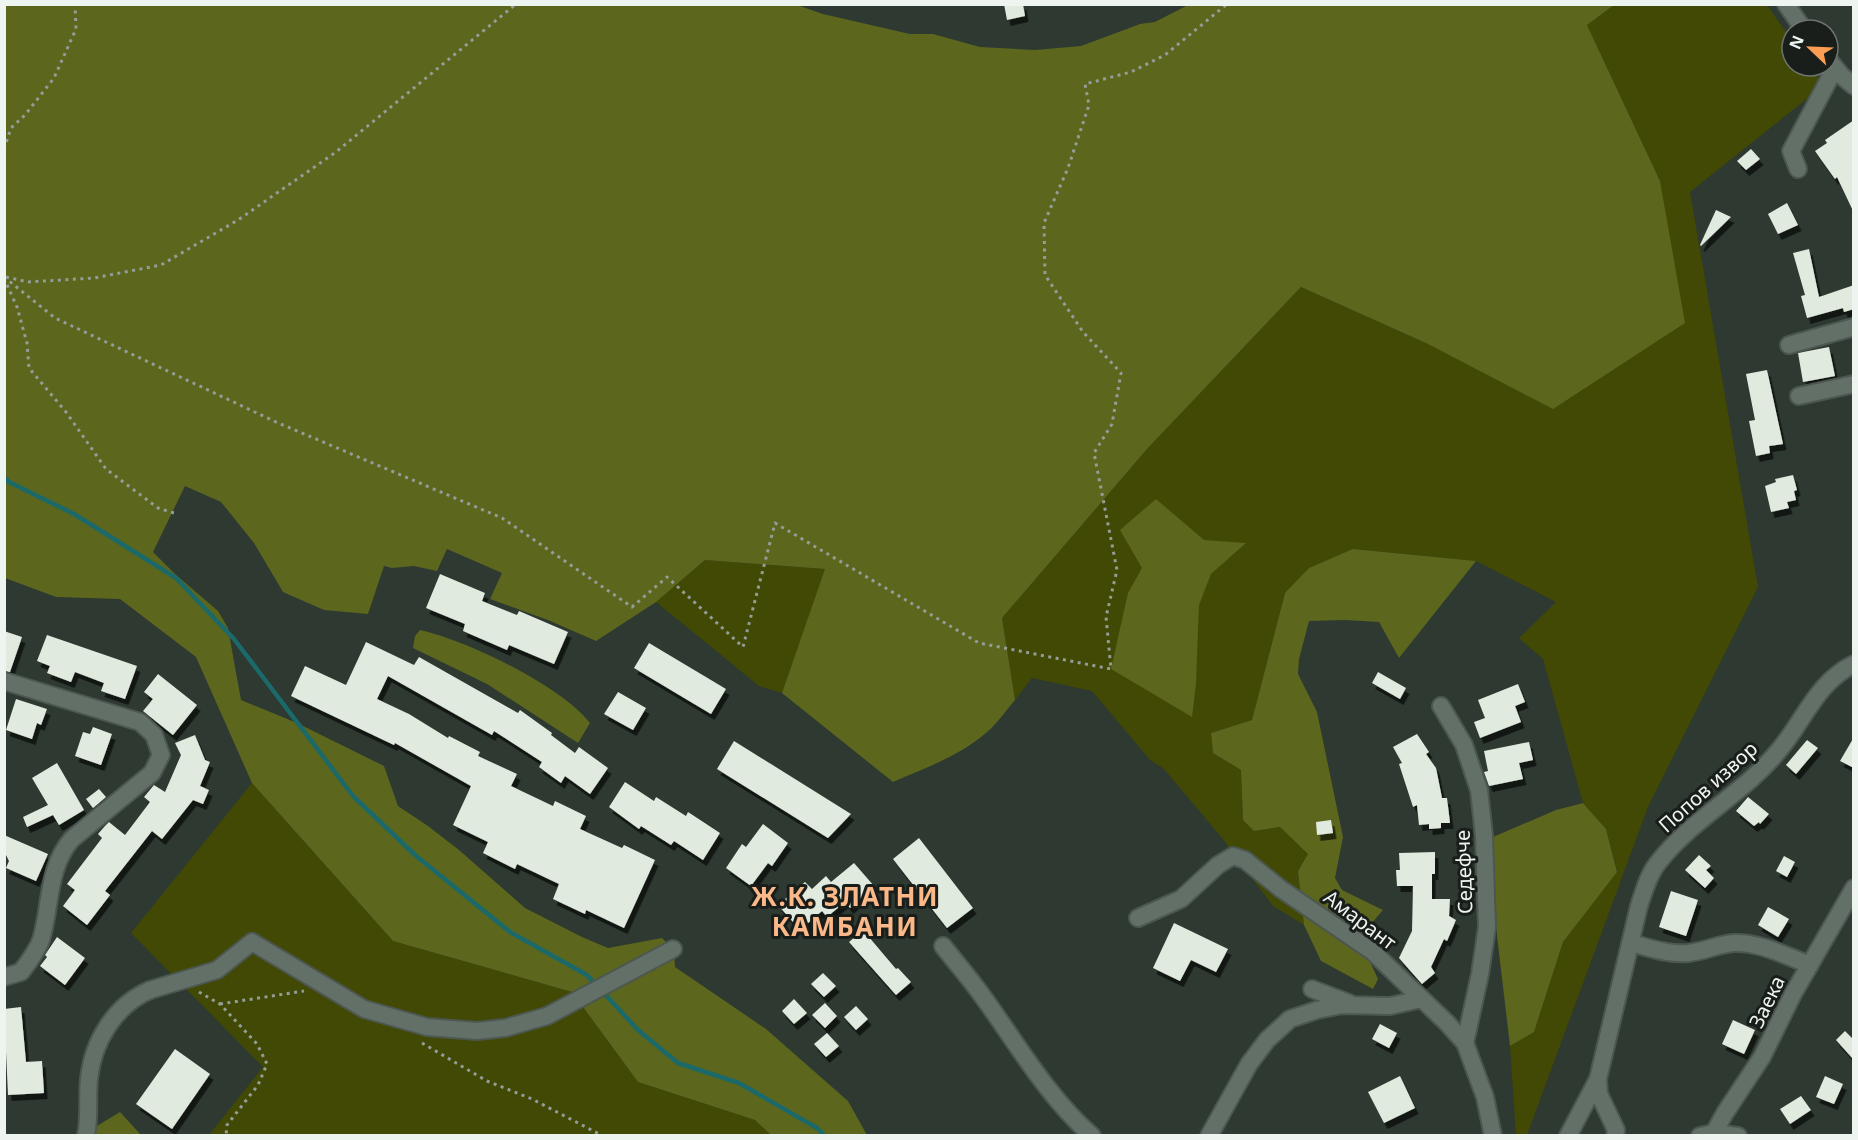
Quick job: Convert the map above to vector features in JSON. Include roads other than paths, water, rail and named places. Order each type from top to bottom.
[{"type":"street","points":[[1786,4],[1796,18]]},
{"type":"street","points":[[1840,71],[1854,86]]},
{"type":"street","points":[[1798,169],[1791,151],[1825,78]]},
{"type":"street","points":[[1789,345],[1854,327]]},
{"type":"street","points":[[1799,396],[1854,384]]},
{"type":"street","name":"Попов извор","points":[[1615,1136],[1616,1130],[1599,1094],[1598,1079],[1639,906],[1647,882],[1656,866],[1688,829],[1752,781],[1786,742],[1813,700],[1840,671],[1854,664]]},
{"type":"street","points":[[4,681],[140,722],[154,735],[161,755],[152,773],[65,847],[54,874],[40,942],[21,972],[4,977]]},
{"type":"street","name":"Седефче","points":[[1441,706],[1468,756],[1479,790],[1484,836],[1487,927],[1480,974],[1465,1043]]},
{"type":"street","name":"Амарант","points":[[1138,918],[1181,898],[1218,865],[1233,856],[1245,860],[1281,889],[1373,952],[1465,1043],[1485,1097],[1493,1136]]},
{"type":"street","name":"Заека","points":[[1707,1134],[1725,1113],[1762,1057],[1810,965],[1854,888]]},
{"type":"street","points":[[87,1134],[89,1077],[98,1042],[116,1016],[136,996],[217,970],[252,942],[364,1009],[427,1027],[477,1031],[505,1028],[547,1016],[673,949]]},
{"type":"street","points":[[1631,943],[1678,954],[1734,943],[1748,944],[1810,965]]},
{"type":"street","points":[[943,946],[986,1000],[1011,1039],[1059,1103],[1092,1136]]},
{"type":"street","points":[[1312,989],[1353,1005]]},
{"type":"street","points":[[1209,1136],[1249,1064],[1267,1040],[1290,1019],[1317,1010],[1353,1005],[1390,1005],[1421,999]]},
{"type":"street","points":[[1568,1136],[1598,1079]]},
{"type":"street","points":[[1707,1134],[1738,1136]]},
{"type":"waterway","points":[[4,477],[9,482],[74,514],[176,578],[234,639],[353,796],[415,855],[510,932],[587,975],[596,985]]},
{"type":"waterway","points":[[602,991],[638,1030],[678,1063],[739,1083],[817,1128],[825,1136]]},
{"type":"district","name":"Ж.К. ЗЛАТНИ КАМБАНИ","points":[[845,912]]}]
